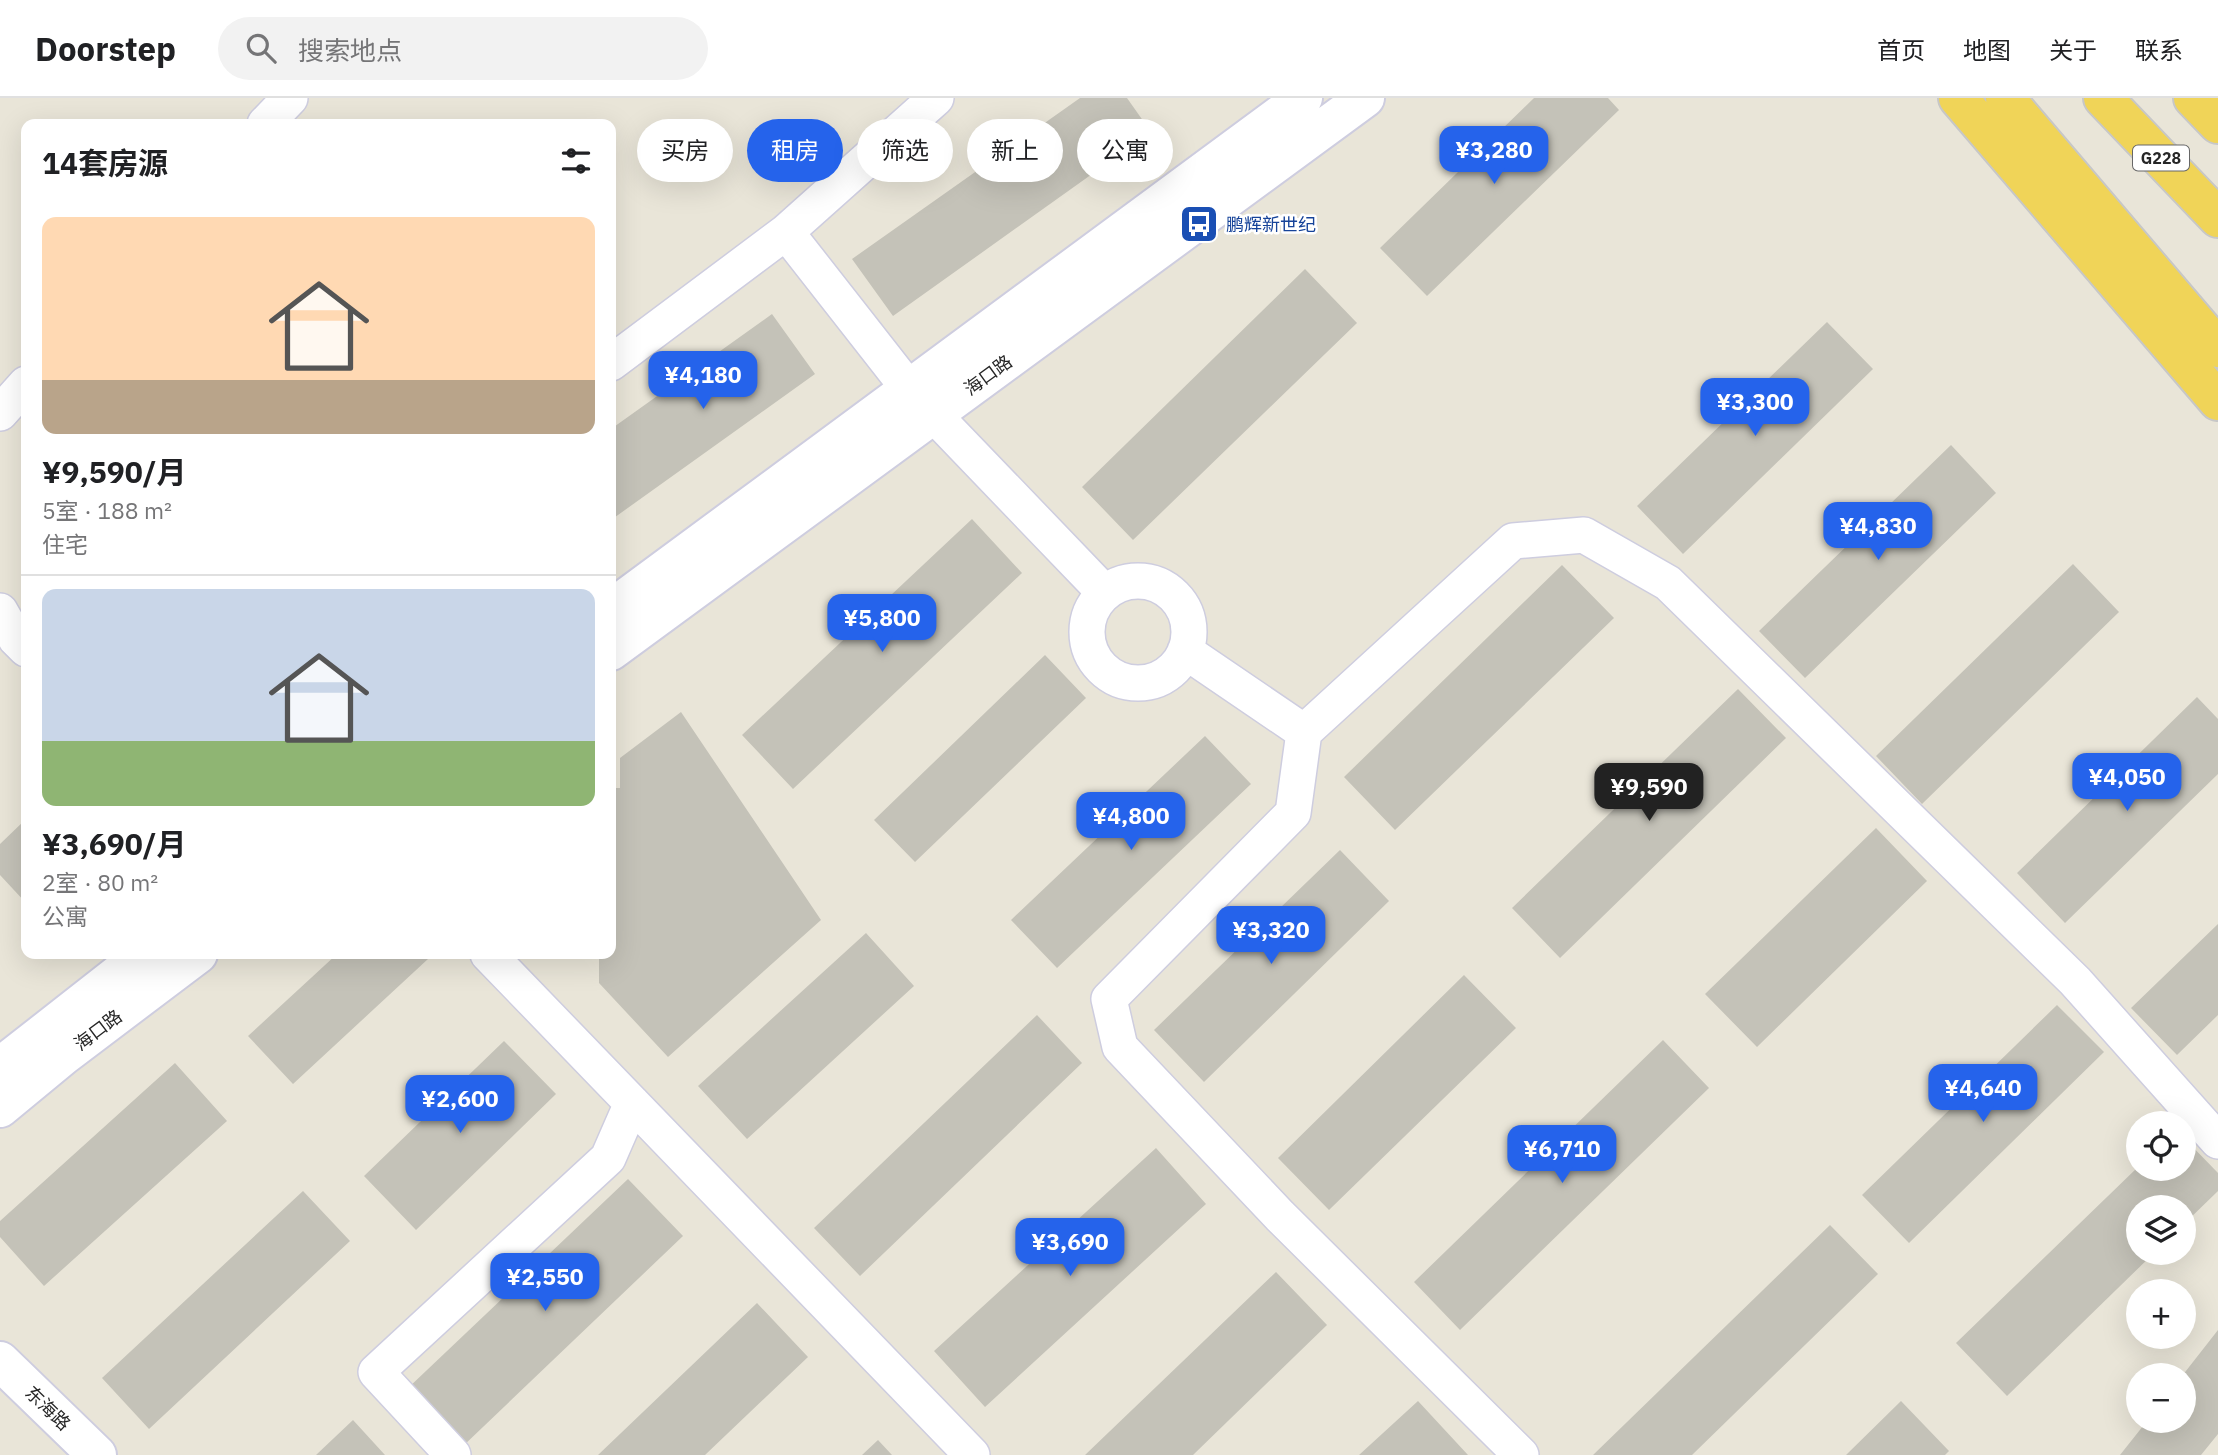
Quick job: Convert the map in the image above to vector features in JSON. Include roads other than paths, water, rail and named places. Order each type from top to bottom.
[{"type":"highway","points":[[1958,98],[2218,401]]},
{"type":"highway","points":[[2005,98],[2218,348]]},
{"type":"highway","name":"G228","points":[[2103,98],[2218,218]]},
{"type":"highway","points":[[2193,98],[2218,124]]},
{"type":"main road","name":"海口路","points":[[616,647],[1303,98]]},
{"type":"main road","name":"海口路","points":[[616,606],[922,401],[1365,98]]},
{"type":"main road","name":"海口路","points":[[0,1066],[138,959]]},
{"type":"main road","name":"海口路","points":[[0,1108],[63,1056],[191,959]]},
{"type":"main road","name":"东海路","points":[[0,1361],[97,1455]]},
{"type":"street","points":[[270,119],[290,98]]},
{"type":"street","points":[[616,359],[786,232],[936,98]]},
{"type":"street","points":[[786,232],[922,401],[1105,593]]},
{"type":"street","points":[[0,413],[21,390]]},
{"type":"street","points":[[1521,1455],[1280,1216],[1119,1047],[1110,999],[1293,813],[1304,732],[1513,541],[1584,535],[1668,583],[2075,981],[2218,1141]]},
{"type":"street","points":[[1136,581],[1153,583],[1168,591],[1180,603],[1187,618],[1189,635],[1185,651],[1176,666],[1163,677],[1130,683],[1114,678],[1100,668],[1091,654],[1087,638],[1088,621],[1094,605],[1105,593],[1120,584],[1136,581]]},
{"type":"street","points":[[0,611],[21,644]]},
{"type":"street","points":[[1185,651],[1304,732]]},
{"type":"street","points":[[493,959],[972,1455]]},
{"type":"street","points":[[453,1455],[376,1372],[608,1158],[632,1103]]},
{"type":"place","name":"鹏辉新世纪","points":[[1199,224]]}]
